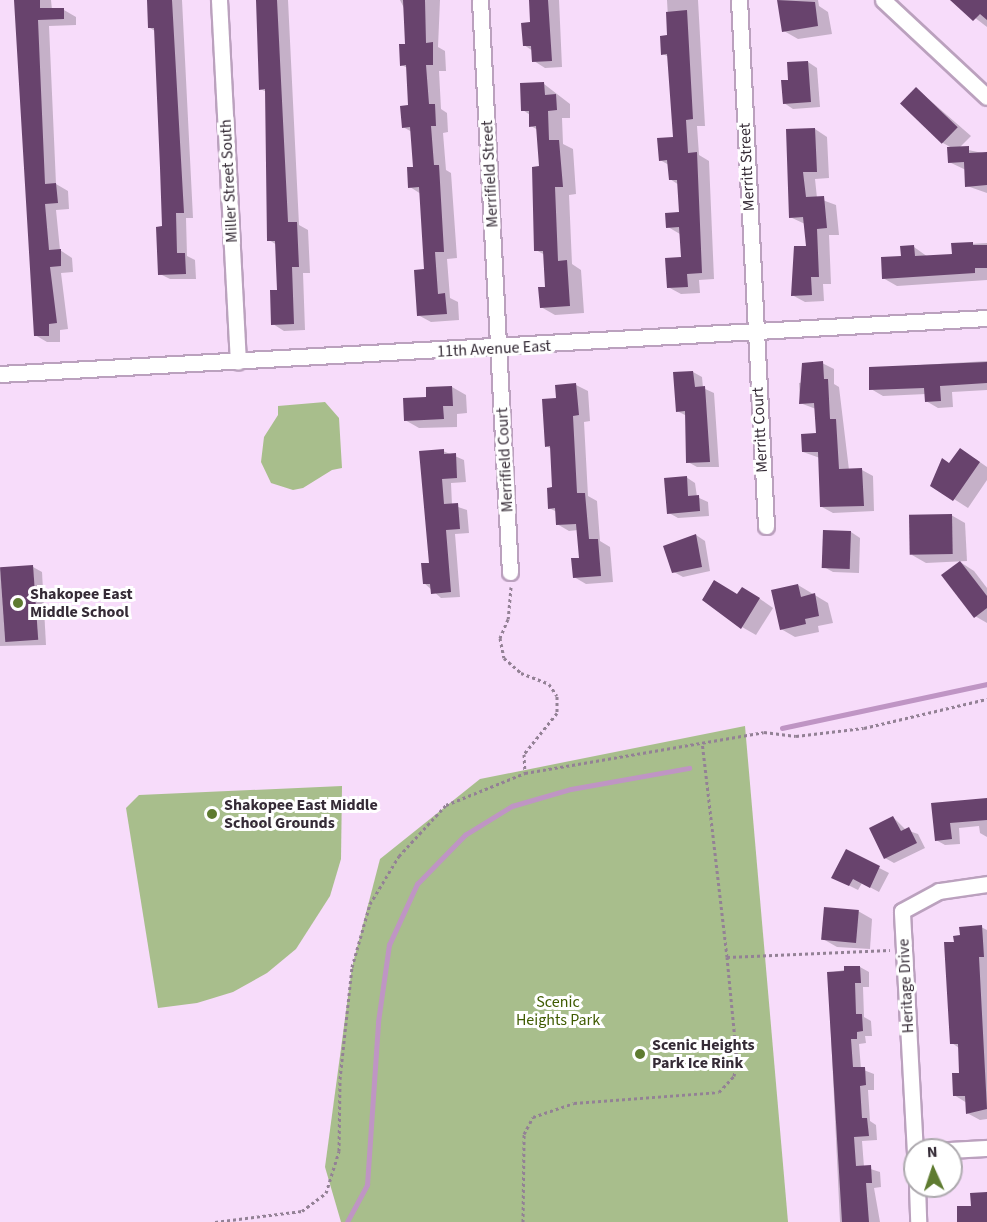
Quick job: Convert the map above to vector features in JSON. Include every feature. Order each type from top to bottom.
[{"type":"street","name":"Miller Street South","points":[[219,0],[238,362]]},
{"type":"street","name":"Merrifield Street","points":[[480,0],[500,349]]},
{"type":"street","name":"Merritt Street","points":[[739,0],[754,333]]},
{"type":"street","points":[[883,0],[987,97]]},
{"type":"street","name":"11th Avenue East","points":[[0,374],[500,349],[987,318]]},
{"type":"street","name":"Merritt Court","points":[[754,333],[766,526]]},
{"type":"street","name":"Merrifield Court","points":[[500,349],[510,572]]},
{"type":"street","name":"Heritage Drive","points":[[914,1138],[902,911],[939,891],[987,884]]},
{"type":"street","points":[[963,1149],[987,1148]]},
{"type":"street","points":[[917,1198],[918,1222]]},
{"type":"path","points":[[510,572],[512,597],[500,638],[504,658],[521,673],[549,684],[557,696],[557,713],[524,754],[525,772]]},
{"type":"path","points":[[215,1222],[302,1211],[326,1193],[339,1151],[340,1079],[352,967],[370,904],[399,856],[446,805],[525,772],[764,732],[796,736],[864,728],[987,699]]},
{"type":"path","points":[[523,1222],[524,1134],[533,1117],[574,1103],[719,1092],[728,1086],[737,1061],[702,742]]},
{"type":"path","points":[[727,957],[904,949]]},
{"type":"green space","points":[[325,402],[339,418],[342,468],[332,470],[303,488],[293,490],[271,483],[261,462],[264,437],[278,415],[278,406]]},
{"type":"green space","name":"Scenic Heights Park","points":[[745,726],[788,1222],[341,1222],[325,1167],[352,967],[380,859],[480,779]]},
{"type":"green space","points":[[342,786],[341,859],[330,896],[296,949],[267,973],[233,992],[197,1003],[158,1008],[126,808],[139,795]]},
{"type":"building","points":[[14,0],[40,0],[40,8],[64,8],[64,19],[38,20],[45,184],[56,183],[58,203],[45,204],[49,250],[61,249],[61,266],[50,267],[57,323],[49,324],[49,336],[34,336]]},
{"type":"building","points":[[147,0],[172,0],[184,213],[176,213],[177,253],[185,253],[186,274],[158,275],[156,227],[162,226],[160,168],[154,28],[148,28]]},
{"type":"building","points":[[256,0],[277,0],[288,222],[297,222],[299,267],[292,267],[294,324],[271,325],[270,290],[277,290],[275,241],[267,241],[265,89],[259,90]]},
{"type":"building","points":[[403,0],[425,0],[426,43],[433,42],[433,65],[426,65],[429,104],[435,104],[436,126],[431,126],[434,165],[439,165],[444,252],[435,252],[438,294],[445,293],[447,314],[417,316],[414,270],[424,269],[419,187],[408,188],[407,167],[413,167],[410,127],[402,128],[400,106],[408,105],[406,65],[400,66],[399,44],[405,44]]},
{"type":"building","points":[[529,0],[548,0],[552,61],[532,62],[531,46],[523,46],[521,23],[530,22]]},
{"type":"building","points":[[777,0],[815,2],[818,26],[782,32]]},
{"type":"building","points":[[950,0],[987,0],[987,20],[980,14],[973,21]]},
{"type":"building","points":[[687,10],[693,119],[686,120],[688,153],[697,152],[702,273],[687,274],[688,287],[667,288],[665,258],[681,257],[679,227],[666,228],[665,213],[679,212],[677,180],[669,180],[667,160],[659,161],[657,138],[673,137],[667,54],[661,55],[660,36],[667,35],[666,12]]},
{"type":"building","points":[[808,61],[811,102],[783,104],[781,80],[788,80],[787,62]]},
{"type":"building","points":[[544,82],[545,95],[556,94],[557,110],[548,111],[549,140],[559,140],[563,187],[555,187],[558,261],[567,260],[570,306],[540,308],[538,287],[545,287],[543,251],[534,251],[532,167],[539,166],[536,126],[529,127],[529,111],[521,111],[520,83]]},
{"type":"building","points":[[916,87],[958,127],[942,144],[900,104]]},
{"type":"building","points":[[815,128],[817,172],[803,172],[806,197],[824,196],[827,228],[817,229],[819,277],[811,277],[812,295],[791,296],[794,246],[806,246],[803,217],[789,218],[786,129]]},
{"type":"building","points":[[969,146],[969,153],[987,152],[987,185],[965,187],[964,162],[948,163],[947,147]]},
{"type":"building","points":[[973,242],[973,245],[987,245],[987,268],[975,268],[975,273],[882,279],[881,257],[901,256],[900,246],[914,245],[915,256],[952,254],[951,243]]},
{"type":"building","points":[[823,361],[824,379],[828,379],[830,419],[836,419],[839,469],[862,468],[864,506],[820,507],[818,452],[802,452],[801,434],[816,433],[814,403],[799,404],[802,363]]},
{"type":"building","points":[[987,362],[987,383],[940,386],[941,401],[925,402],[924,388],[869,390],[869,367]]},
{"type":"building","points":[[693,371],[695,387],[705,386],[710,462],[686,463],[685,411],[676,412],[673,372]]},
{"type":"building","points":[[576,383],[579,415],[573,416],[577,493],[585,493],[589,539],[598,539],[601,576],[573,578],[571,558],[579,558],[576,524],[556,525],[555,508],[548,509],[547,488],[552,487],[550,446],[545,447],[542,399],[556,398],[555,385]]},
{"type":"building","points":[[452,386],[453,406],[443,406],[444,419],[404,421],[403,398],[426,397],[426,387]]},
{"type":"building","points":[[960,448],[980,462],[953,501],[930,486],[942,458],[949,463]]},
{"type":"building","points":[[444,449],[444,454],[456,453],[457,478],[442,479],[444,504],[458,503],[460,529],[446,530],[451,592],[431,594],[430,584],[423,584],[421,563],[429,563],[419,451]]},
{"type":"building","points":[[687,476],[688,496],[699,495],[700,511],[667,514],[664,478]]},
{"type":"building","points":[[952,514],[953,554],[910,555],[909,515]]},
{"type":"building","points":[[823,530],[851,531],[850,569],[822,568]]},
{"type":"building","points":[[696,534],[702,567],[672,573],[663,546]]},
{"type":"building","points":[[960,561],[987,596],[987,608],[974,618],[941,575]]},
{"type":"building","name":"Shakopee East Middle School","points":[[33,565],[38,640],[5,642],[0,567]]},
{"type":"building","points":[[714,580],[737,594],[742,587],[760,598],[741,629],[702,600]]},
{"type":"building","points":[[798,584],[801,597],[815,593],[819,616],[805,619],[806,624],[780,630],[771,590]]},
{"type":"building","points":[[987,798],[987,820],[950,823],[952,839],[935,841],[931,803]]},
{"type":"building","points":[[893,816],[901,831],[909,827],[917,843],[884,859],[869,828]]},
{"type":"building","points":[[846,849],[880,866],[870,888],[853,879],[849,886],[831,878]]},
{"type":"building","points":[[824,907],[859,910],[856,943],[821,940]]},
{"type":"building","points":[[982,925],[984,957],[979,957],[987,1109],[966,1114],[965,1096],[953,1096],[952,1073],[959,1073],[958,1044],[950,1044],[944,942],[954,942],[953,936],[960,935],[959,927]]},
{"type":"building","points":[[844,966],[860,966],[861,983],[855,983],[856,1014],[862,1014],[863,1031],[857,1032],[857,1039],[851,1039],[853,1067],[865,1067],[866,1085],[860,1086],[862,1118],[867,1118],[869,1136],[854,1137],[856,1166],[871,1165],[872,1183],[866,1183],[869,1222],[842,1222],[827,972],[844,971]]},
{"type":"building","points":[[987,1192],[987,1222],[957,1222],[957,1206],[971,1206],[970,1193]]},
{"type":"waterway","points":[[782,728],[987,684]]},
{"type":"waterway","points":[[347,1222],[367,1185],[378,1022],[389,945],[417,884],[465,835],[512,806],[571,789],[689,768]]},
{"type":"place","name":"Shakopee East Middle School","points":[[18,603]]},
{"type":"place","name":"Shakopee East Middle School Grounds","points":[[212,814]]},
{"type":"place","name":"Scenic Heights Park Ice Rink","points":[[640,1054]]}]
